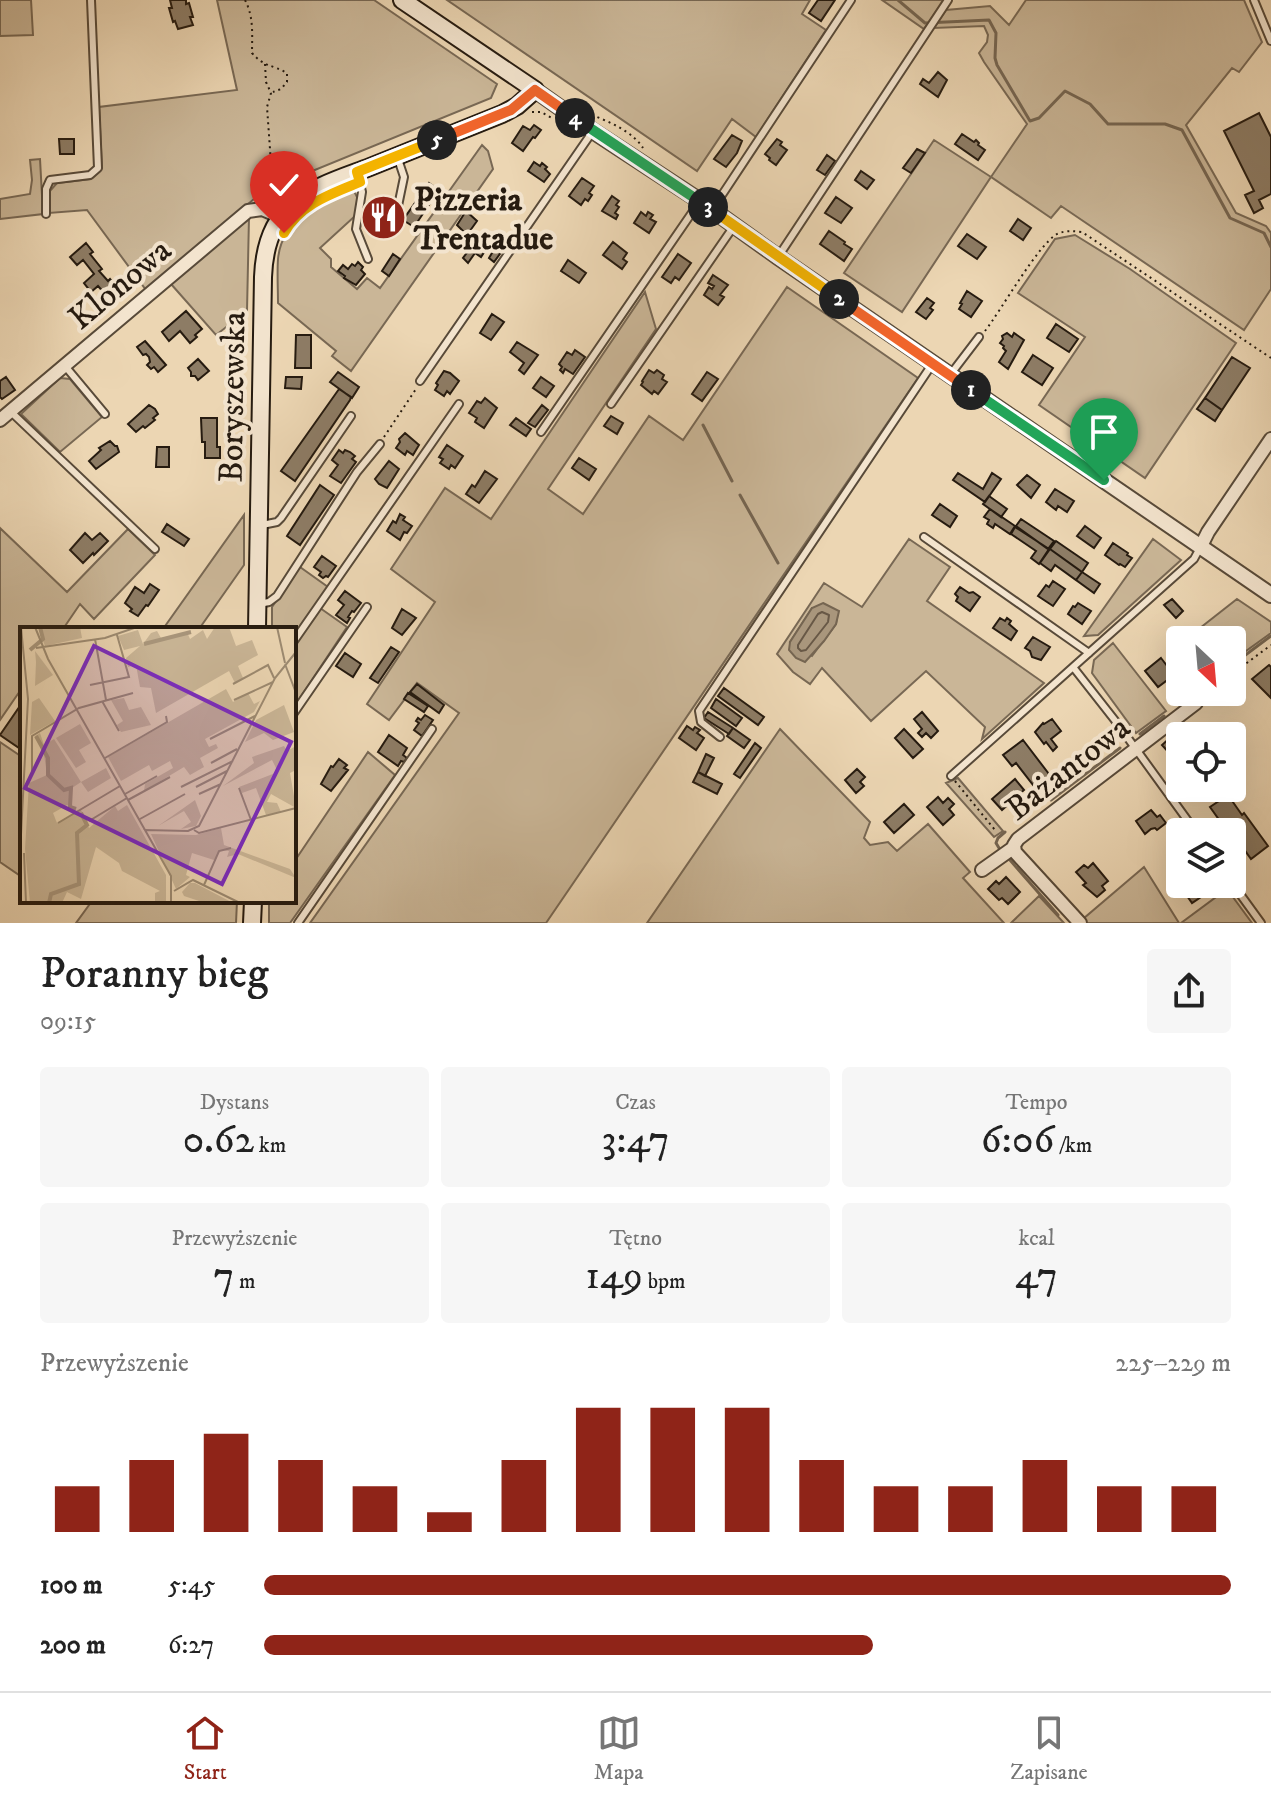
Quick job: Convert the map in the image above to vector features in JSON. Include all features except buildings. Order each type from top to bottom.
[{"type":"main road","points":[[402,0],[535,90]]},
{"type":"main road","name":"Boryszewska","points":[[257,627],[264,261],[266,246],[281,217],[292,204],[309,193],[511,110],[535,90]]},
{"type":"main road","points":[[252,923],[253,903]]},
{"type":"street","points":[[535,90],[1271,595]]},
{"type":"street","points":[[262,209],[281,217]]},
{"type":"street","name":"Klonowa","points":[[5,415],[248,211],[262,209]]},
{"type":"street","points":[[1201,546],[1271,439]]},
{"type":"street","name":"Bażantowa","points":[[982,870],[1192,706]]},
{"type":"street","name":"Bażantowa","points":[[1013,848],[1080,923]]},
{"type":"lane","points":[[46,214],[46,189],[50,180],[90,175],[98,168],[91,0]]},
{"type":"lane","points":[[712,210],[851,0]]},
{"type":"lane","points":[[778,257],[948,0]]},
{"type":"lane","points":[[1254,0],[1271,41]]},
{"type":"lane","points":[[420,381],[593,131]]},
{"type":"lane","points":[[397,156],[404,177],[398,206]]},
{"type":"lane","points":[[357,172],[362,192],[356,229],[368,259]]},
{"type":"lane","points":[[541,432],[700,201]]},
{"type":"lane","points":[[611,404],[734,226]]},
{"type":"lane","points":[[950,375],[979,337]]},
{"type":"lane","points":[[720,737],[701,722],[699,711],[933,363]]},
{"type":"lane","points":[[65,366],[105,414]]},
{"type":"lane","points":[[296,638],[459,404]]},
{"type":"lane","points":[[5,415],[88,484],[155,549]]},
{"type":"lane","points":[[259,526],[281,518],[351,416]]},
{"type":"lane","points":[[257,605],[277,596],[357,472],[380,444]]},
{"type":"lane","points":[[924,537],[1089,653]]},
{"type":"lane","points":[[951,776],[1194,559],[1201,546]]},
{"type":"lane","points":[[296,710],[367,607]]},
{"type":"lane","points":[[1073,667],[1186,818]]},
{"type":"lane","points":[[298,923],[432,729]]},
{"type":"lane","points":[[1243,898],[1261,923]]},
{"type":"path","points":[[245,0],[252,24],[252,53],[261,64],[275,66],[287,73],[287,82],[271,93]]},
{"type":"path","points":[[262,209],[273,191],[267,107],[271,93],[266,82],[265,64]]},
{"type":"path","points":[[528,113],[541,112],[558,122]]},
{"type":"path","points":[[979,337],[1040,251],[1055,235],[1068,230],[1082,232],[1271,358]]},
{"type":"path","points":[[380,444],[420,381]]},
{"type":"path","points":[[1246,664],[1271,645]]},
{"type":"path","points":[[951,776],[995,830]]},
{"type":"shaded area","points":[[0,0],[31,0],[33,35],[0,36]]},
{"type":"shaded area","points":[[217,0],[374,0],[497,84],[491,98],[256,194],[254,199],[146,290],[87,210],[49,213],[49,192],[57,183],[91,179],[102,168],[99,107],[237,90]]},
{"type":"shaded area","points":[[447,0],[810,0],[802,14],[826,30],[756,137],[732,119],[697,171]]},
{"type":"shaded area","points":[[882,0],[944,0],[924,29]]},
{"type":"shaded area","points":[[1026,0],[1244,0],[1262,42],[1239,72],[1232,68],[1186,125],[1236,213],[1266,226],[1271,233],[1271,289],[1244,330],[1061,206],[1051,218],[991,177],[1027,124],[979,53],[987,42],[984,26],[934,28],[946,10],[990,6],[1009,25]]},
{"type":"shaded area","points":[[934,140],[991,177],[902,312],[844,273]]},
{"type":"shaded area","points":[[482,145],[488,151],[493,169],[351,371],[332,356],[336,351],[278,303],[278,259],[287,233],[315,206],[353,189],[358,199],[355,216],[320,248],[331,259],[331,267],[357,289],[367,278],[380,288]]},
{"type":"shaded area","points":[[40,159],[43,214],[0,219],[0,199],[30,194],[30,160]]},
{"type":"shaded area","points":[[249,217],[247,311],[216,335],[171,284]]},
{"type":"shaded area","points":[[1075,235],[1130,269],[1236,343],[1145,478],[1039,405],[1085,337],[1018,293],[1055,239]]},
{"type":"shaded area","points":[[787,287],[918,378],[546,923],[310,923],[459,713],[417,683],[389,720],[367,704],[435,602],[391,569],[445,488],[491,519],[645,292],[656,329],[548,489],[583,514],[649,416],[683,440]]},
{"type":"shaded area","points":[[60,378],[70,379],[102,417],[60,452],[21,414]]},
{"type":"shaded area","points":[[244,515],[244,565],[200,627],[164,627]]},
{"type":"shaded area","points":[[0,528],[67,592],[128,529],[155,555],[94,619],[80,604],[64,627],[20,627],[20,691],[0,720]]},
{"type":"shaded area","points":[[909,539],[950,567],[927,601],[1044,683],[982,739],[985,727],[926,671],[871,721],[822,668],[810,684],[793,672],[777,654],[824,583],[862,607]],"holes":[[[812,608],[838,611],[836,624],[812,656],[790,642]]]},
{"type":"shaded area","points":[[1153,539],[1181,560],[1098,635],[1084,636]]},
{"type":"shaded area","points":[[300,567],[328,587],[296,632],[296,627],[272,627],[272,607]]},
{"type":"shaded area","points":[[1237,599],[1271,622],[1271,633],[1246,651],[1246,626],[1203,626]]},
{"type":"shaded area","points":[[320,608],[347,627],[296,704],[296,643]]},
{"type":"shaded area","points":[[1113,643],[1166,711],[1136,733],[1092,673],[1094,660]]},
{"type":"shaded area","points":[[780,729],[870,822],[864,838],[870,845],[888,842],[897,851],[928,824],[970,872],[963,878],[1004,923],[647,923]]},
{"type":"shaded area","points":[[0,742],[20,756],[20,876],[0,862]]},
{"type":"shaded area","points":[[368,752],[395,775],[290,923],[269,923],[269,903],[296,903],[296,859]]},
{"type":"shaded area","points":[[958,778],[1003,831],[994,837],[946,783]]},
{"type":"shaded area","points":[[1144,867],[1179,923],[1086,923],[1083,919]]},
{"type":"shaded area","points":[[1039,896],[1064,923],[1011,923]]},
{"type":"shaded area","points":[[1215,898],[1234,898],[1252,923],[1181,923]]},
{"type":"shaded area","points":[[91,903],[237,903],[236,923],[76,923]]},
{"type":"water","points":[[823,603],[839,611],[836,624],[805,662],[789,650],[790,642],[812,608]]},
{"type":"waterway","points":[[898,0],[925,23],[989,20],[996,33],[997,65],[1030,121],[1039,118],[1065,91],[1090,104],[1108,124],[1165,124],[1182,130],[1230,218],[1264,233],[1271,247]]},
{"type":"waterway","points":[[703,425],[732,481]]},
{"type":"waterway","points":[[740,495],[778,563]]},
{"type":"waterway","points":[[1246,655],[1271,636]]},
{"type":"waterway","points":[[1140,734],[1164,716]]},
{"type":"waterway","points":[[1051,800],[1120,748]]},
{"type":"waterway","points":[[999,848],[996,843],[1005,832]]},
{"type":"waterway","points":[[1010,860],[1058,915]]},
{"type":"place","name":"Pizzeria Trentadue","points":[[383,218]]},
{"type":"route","points":[[284,233],[297,214],[325,196],[360,182],[357,172],[502,114],[535,90],[1104,480]]}]
